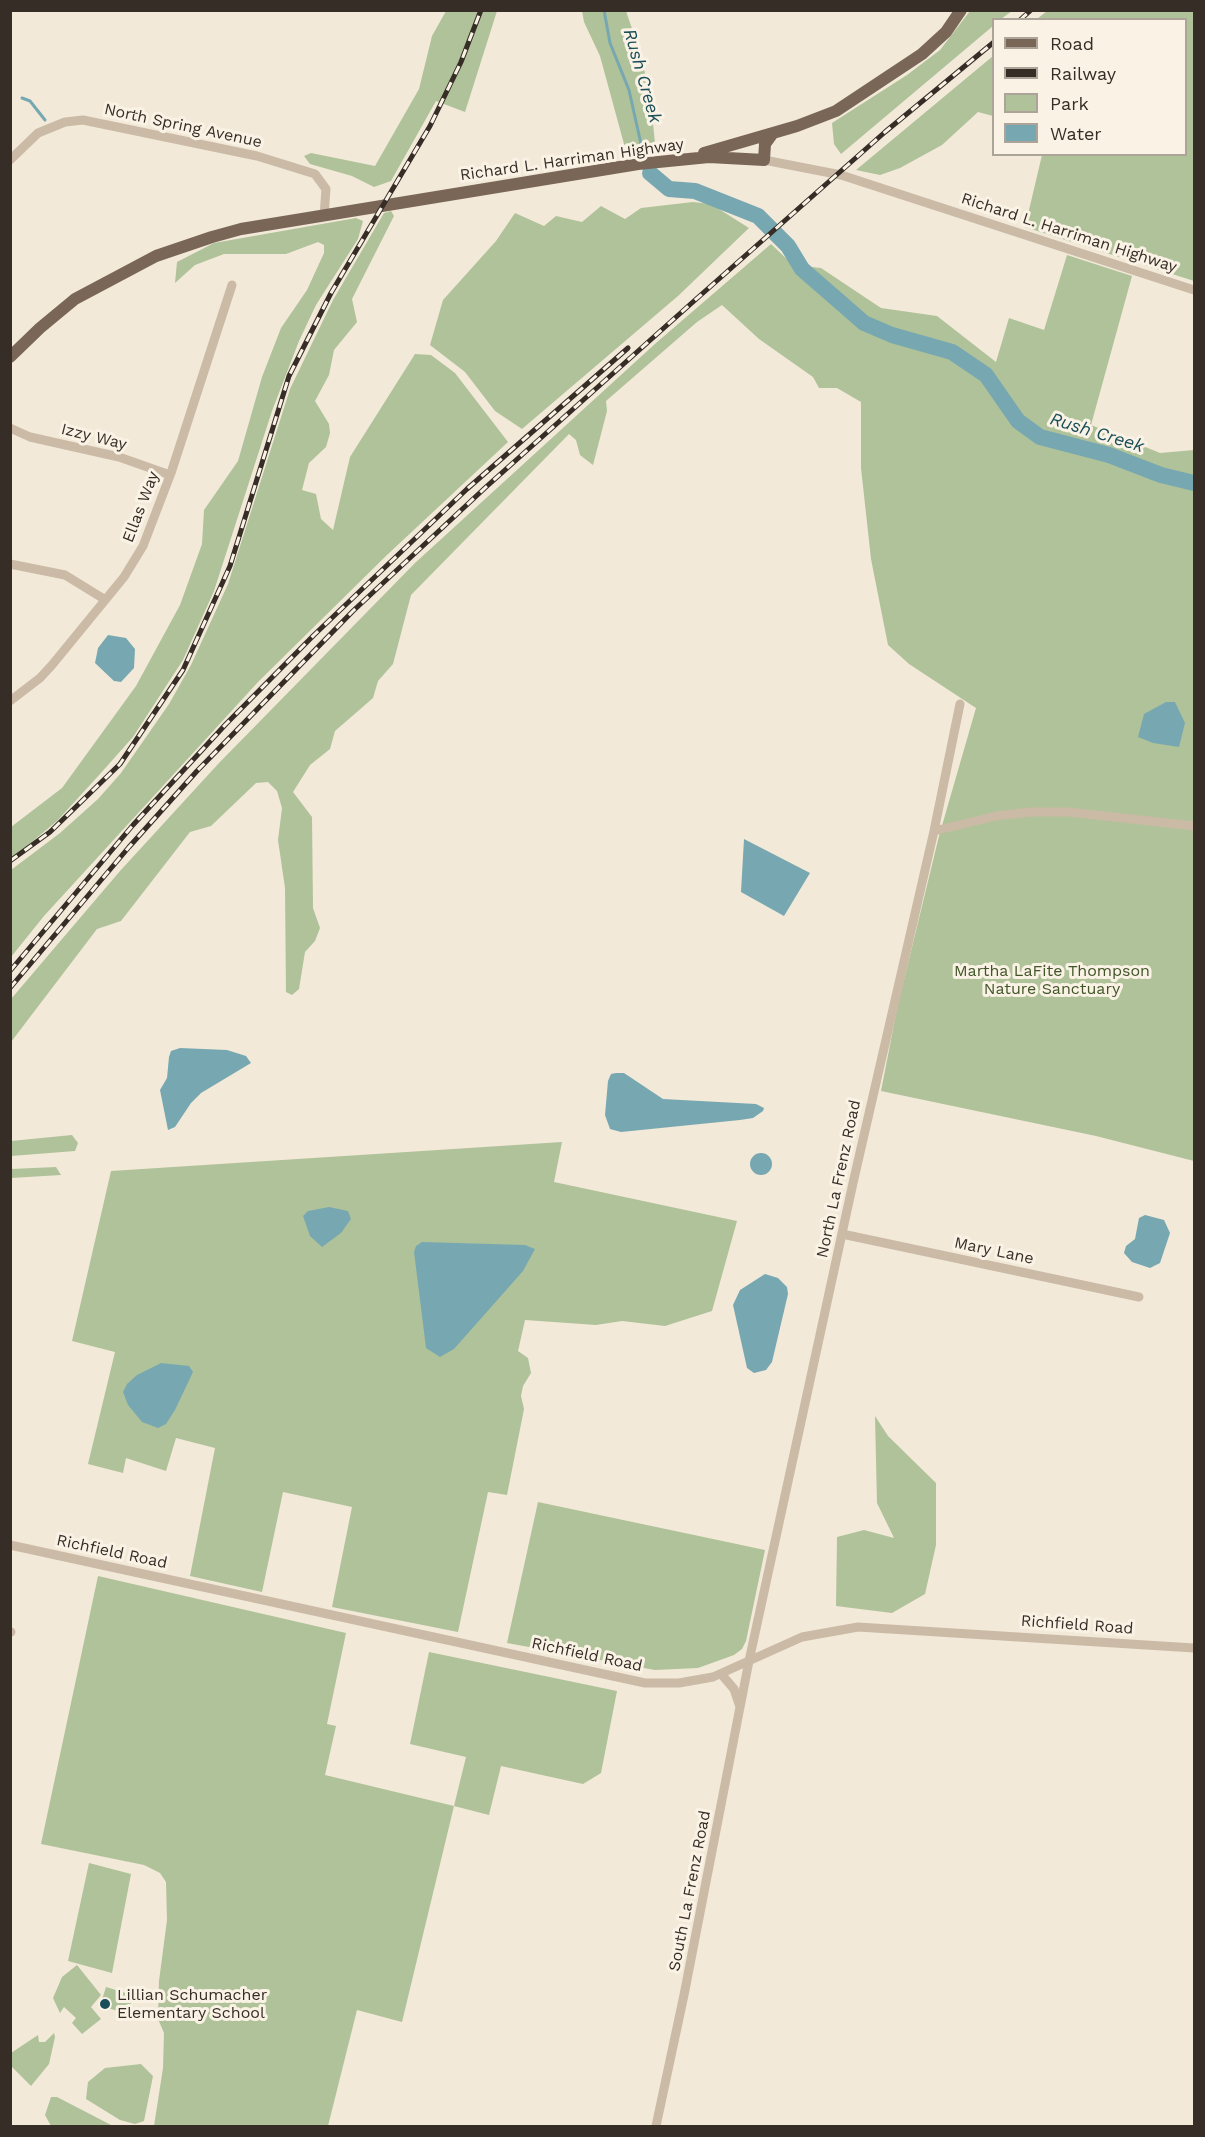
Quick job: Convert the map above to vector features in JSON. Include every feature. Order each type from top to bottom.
[{"type":"main road","points":[[689,158],[818,119],[867,93],[922,54],[946,32],[961,10]]},
{"type":"main road","points":[[764,160],[765,144],[773,133]]},
{"type":"main road","name":"Richard L. Harriman Highway","points":[[10,357],[40,328],[75,300],[156,256],[241,229],[628,165],[689,158],[764,160]]},
{"type":"street","name":"North Spring Avenue","points":[[10,160],[33,137],[53,126],[77,120],[100,123],[257,156],[315,174],[326,189],[324,216]]},
{"type":"street","name":"Richard L. Harriman Highway","points":[[764,160],[841,176],[1194,290]]},
{"type":"street","name":"Ellas Way","points":[[10,701],[40,678],[134,564],[170,475],[232,285]]},
{"type":"street","name":"Izzy Way","points":[[10,428],[30,437],[119,457],[170,475]]},
{"type":"street","points":[[10,564],[65,575],[104,599]]},
{"type":"street","name":"North La Frenz Road","points":[[749,1661],[842,1234],[934,831],[960,704]]},
{"type":"street","points":[[934,831],[996,816],[1030,812],[1069,812],[1194,826]]},
{"type":"street","name":"Mary Lane","points":[[842,1234],[1139,1297]]},
{"type":"street","name":"Richfield Road","points":[[10,1545],[627,1680],[679,1683],[722,1675],[802,1637],[858,1626],[1194,1648]]},
{"type":"street","name":"South La Frenz Road","points":[[656,2127],[749,1661]]},
{"type":"street","points":[[722,1675],[734,1689],[741,1709]]},
{"type":"green space","points":[[446,11],[497,11],[465,112],[436,101],[391,181],[374,187],[352,176],[310,164],[304,156],[311,153],[375,166],[419,89],[432,36]]},
{"type":"green space","points":[[582,11],[626,11],[640,52],[650,95],[655,143],[650,153],[627,155],[600,56],[584,22]]},
{"type":"green space","points":[[970,11],[1012,11],[1002,18],[992,18],[992,27],[841,154],[834,144],[832,123],[907,75],[940,50]]},
{"type":"green space","points":[[1047,11],[1194,11],[1194,281],[1025,227],[1042,156],[1187,156],[1187,18],[1038,18]]},
{"type":"green space","points":[[992,57],[992,116],[978,112],[942,145],[900,168],[880,175],[856,170]]},
{"type":"green space","points":[[693,202],[711,204],[749,228],[678,296],[522,429],[495,411],[465,372],[430,345],[443,300],[496,241],[515,213],[544,226],[556,216],[582,222],[601,206],[625,219],[641,208]]},
{"type":"green space","points":[[391,211],[394,216],[352,299],[357,322],[334,350],[329,375],[315,401],[329,424],[330,433],[326,447],[309,463],[302,490],[316,494],[321,519],[333,530],[350,457],[415,354],[431,355],[455,373],[508,442],[387,555],[258,682],[44,916],[11,957],[11,870],[60,833],[98,799],[121,773],[169,704],[191,665],[228,584],[290,389],[333,300],[384,213]]},
{"type":"green space","points":[[356,218],[363,221],[358,239],[316,305],[299,341],[272,411],[214,591],[183,660],[133,737],[57,821],[11,859],[11,827],[62,788],[136,686],[180,605],[202,544],[204,510],[238,461],[262,377],[281,328],[307,290],[324,253],[324,245],[318,242],[286,254],[224,254],[195,265],[175,283],[177,262],[214,243]]},
{"type":"green space","name":"Martha LaFite Thompson Nature Sanctuary","points":[[771,244],[793,265],[821,268],[881,308],[937,316],[996,362],[1009,318],[1044,330],[1067,255],[1132,276],[1091,425],[1160,453],[1194,450],[1194,1161],[1096,1136],[881,1091],[897,1009],[939,836],[976,708],[909,664],[888,645],[871,559],[861,468],[861,402],[837,388],[819,388],[813,377],[759,339],[722,305],[697,322],[606,401],[607,411],[593,465],[580,455],[576,440],[569,434],[411,595],[393,664],[378,681],[373,698],[335,731],[330,749],[310,765],[293,792],[312,817],[313,908],[320,928],[315,941],[305,952],[299,989],[292,995],[286,992],[285,888],[278,840],[282,808],[277,791],[268,782],[256,783],[211,826],[190,832],[121,921],[97,929],[11,1042],[11,999],[120,871],[219,763],[415,563],[656,343]]},
{"type":"green space","points":[[72,1135],[78,1143],[75,1151],[11,1156],[11,1141]]},
{"type":"green space","points":[[562,1142],[554,1182],[737,1221],[712,1311],[665,1326],[622,1321],[596,1325],[525,1320],[518,1351],[528,1358],[531,1373],[523,1386],[521,1396],[524,1409],[507,1495],[488,1492],[458,1632],[332,1607],[352,1507],[283,1492],[262,1592],[190,1576],[215,1448],[176,1438],[166,1471],[126,1458],[123,1473],[88,1464],[115,1352],[72,1341],[111,1171]]},
{"type":"green space","points":[[56,1167],[61,1175],[11,1178],[11,1169]]},
{"type":"green space","points":[[875,1416],[888,1436],[936,1483],[936,1545],[925,1594],[892,1613],[836,1606],[837,1537],[864,1530],[894,1538],[877,1503]]},
{"type":"green space","points":[[538,1502],[765,1550],[746,1641],[742,1649],[734,1655],[698,1668],[655,1670],[507,1643]]},
{"type":"green space","points":[[98,1576],[346,1633],[327,1724],[336,1726],[325,1775],[454,1806],[402,2022],[357,2010],[328,2126],[154,2126],[163,2068],[164,2033],[158,2019],[159,1981],[167,1920],[166,1882],[160,1873],[144,1865],[41,1844]]},
{"type":"green space","points":[[429,1652],[617,1691],[601,1773],[583,1784],[501,1766],[489,1815],[454,1806],[466,1757],[410,1744]]},
{"type":"green space","points":[[89,1863],[131,1874],[112,1973],[68,1961]]},
{"type":"green space","points":[[77,1965],[101,1995],[91,2007],[101,2019],[82,2034],[72,2023],[76,2018],[64,2007],[60,2013],[53,1998],[62,1977]]},
{"type":"green space","points":[[106,1987],[132,1995],[129,2014],[100,2006]]},
{"type":"green space","points":[[54,2033],[49,2064],[31,2086],[11,2066],[11,2053],[38,2035],[39,2042],[45,2042]]},
{"type":"green space","points":[[141,2064],[153,2076],[144,2121],[135,2124],[120,2120],[86,2099],[88,2082],[105,2068]]},
{"type":"green space","points":[[51,2097],[57,2097],[113,2126],[51,2126],[45,2115]]},
{"type":"water","points":[[108,635],[126,638],[135,649],[134,668],[121,682],[114,681],[95,663],[98,648]]},
{"type":"water","points":[[1166,702],[1175,702],[1185,723],[1179,747],[1153,743],[1138,737],[1144,714]]},
{"type":"water","points":[[744,839],[810,873],[784,916],[741,892]]},
{"type":"water","points":[[180,1048],[227,1050],[246,1056],[251,1063],[201,1093],[191,1103],[175,1127],[168,1130],[160,1090],[167,1078],[171,1051]]},
{"type":"water","points":[[624,1073],[663,1099],[756,1104],[764,1108],[753,1118],[621,1132],[610,1129],[605,1115],[608,1081],[611,1074]]},
{"type":"water","points":[[761,1153],[769,1156],[772,1164],[769,1172],[761,1175],[753,1172],[750,1164],[753,1156]]},
{"type":"water","points":[[329,1207],[348,1211],[351,1219],[341,1233],[322,1247],[310,1236],[303,1216],[308,1211]]},
{"type":"water","points":[[1145,1215],[1164,1220],[1170,1233],[1160,1263],[1150,1268],[1132,1262],[1124,1253],[1126,1246],[1135,1239],[1139,1218]]},
{"type":"water","points":[[422,1242],[525,1245],[535,1249],[523,1271],[454,1349],[440,1357],[426,1348],[414,1252],[416,1246]]},
{"type":"water","points":[[765,1274],[778,1278],[787,1287],[788,1294],[772,1362],[766,1370],[754,1373],[747,1368],[733,1305],[740,1290]]},
{"type":"water","points":[[161,1363],[189,1366],[193,1372],[175,1410],[166,1424],[158,1428],[142,1422],[128,1405],[123,1392],[127,1384],[137,1375]]},
{"type":"waterway","name":"Rush Creek","points":[[604,10],[610,43],[629,90],[643,153]]},
{"type":"waterway","points":[[22,98],[30,101],[45,120]]},
{"type":"waterway","name":"Rush Creek","points":[[650,173],[669,189],[695,191],[758,216],[788,246],[802,269],[864,323],[892,335],[952,352],[986,375],[1018,421],[1040,437],[1109,455],[1161,475],[1194,483]]},
{"type":"railway","points":[[10,861],[50,832],[120,764],[183,670],[230,566],[289,376],[331,293],[430,126],[461,62],[481,10]]},
{"type":"railway","points":[[1022,18],[1031,10]]},
{"type":"railway","points":[[10,988],[129,847],[197,771],[353,611],[486,487],[694,301],[885,132],[992,44]]},
{"type":"railway","points":[[10,971],[133,825],[226,724],[314,635],[467,489],[628,348]]},
{"type":"place","name":"Lillian Schumacher Elementary School","points":[[105,2004]]}]
